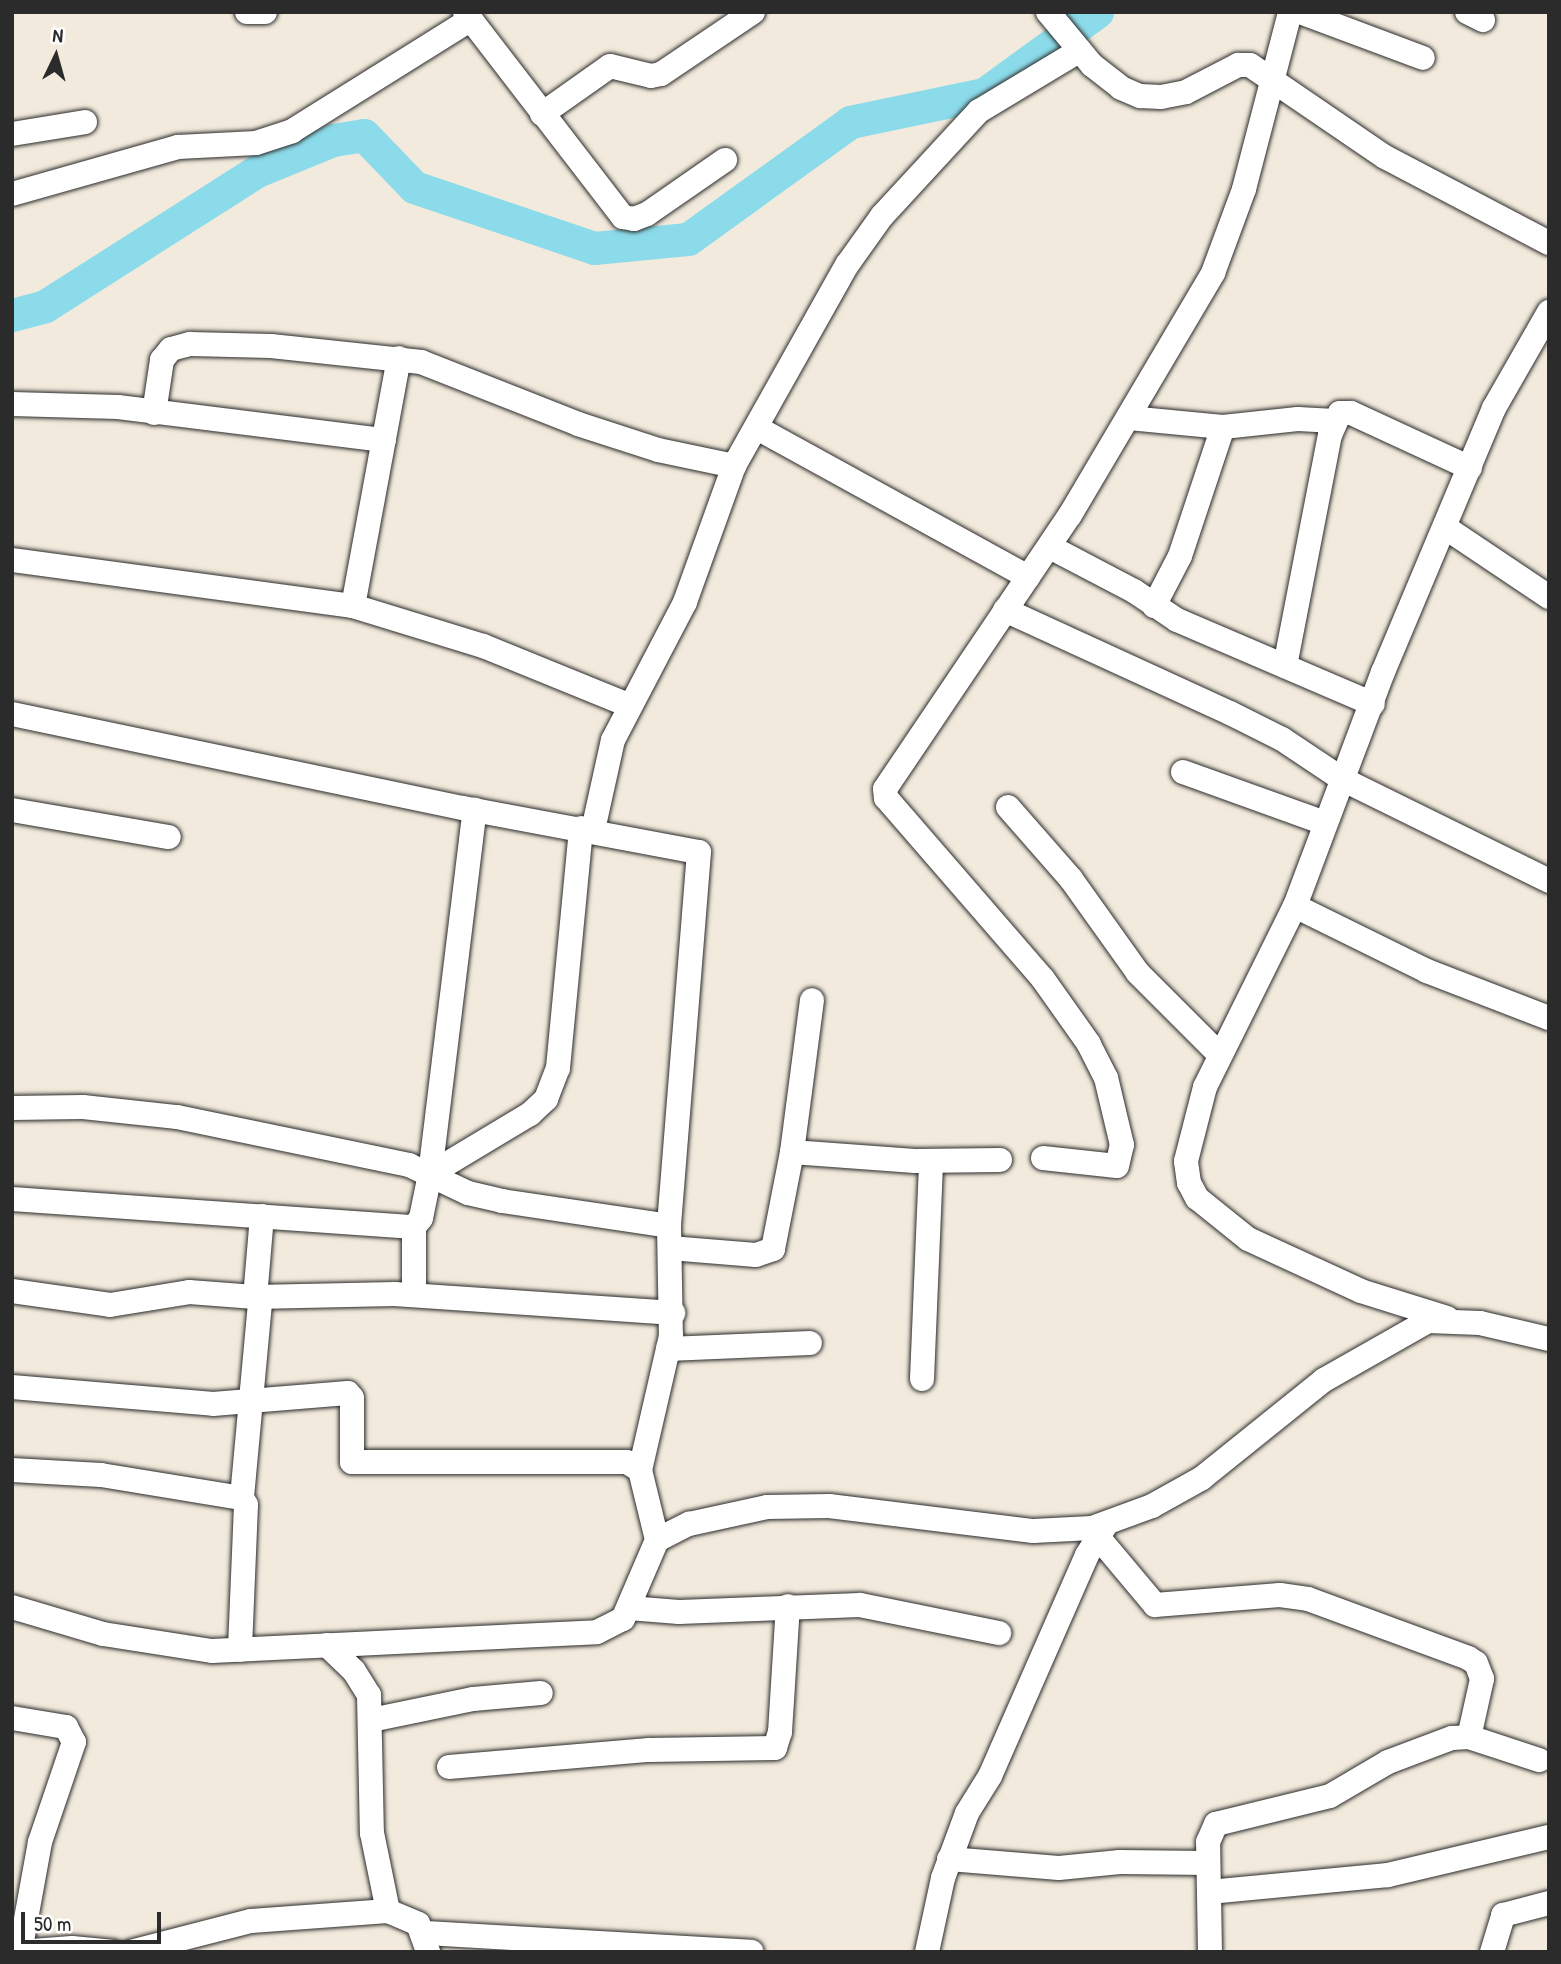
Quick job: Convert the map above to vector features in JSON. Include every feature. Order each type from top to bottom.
[{"type":"street","points":[[247,12],[265,12]]},
{"type":"street","points":[[542,114],[610,66],[661,74],[753,12]]},
{"type":"street","points":[[1043,1158],[1117,1166],[1122,1145],[1106,1078],[1089,1044],[1043,979],[894,807],[885,789],[1050,547],[1213,273],[1244,189],[1290,12]]},
{"type":"street","points":[[1300,12],[1423,58]]},
{"type":"street","points":[[12,194],[178,147],[256,143],[292,131],[468,16],[623,217],[634,219],[647,214],[725,160]]},
{"type":"street","points":[[1052,17],[1076,48],[1121,88],[1140,96],[1186,92],[1238,65],[1250,65],[1385,157],[1549,243]]},
{"type":"street","points":[[430,1174],[530,1114],[546,1099],[559,1055],[587,829],[605,764],[628,705],[685,602],[734,466],[759,429],[847,265],[882,216],[979,111],[1076,48]]},
{"type":"street","points":[[12,134],[85,122]]},
{"type":"street","points":[[1549,312],[1494,408],[1342,779],[1295,906],[1205,1087],[1186,1161],[1189,1183],[1197,1198],[1248,1238],[1288,1260],[1362,1291],[1453,1320],[1549,1339]]},
{"type":"street","points":[[154,413],[166,352],[190,344],[399,358],[439,367],[519,402],[658,450],[734,466]]},
{"type":"street","points":[[353,606],[399,358]]},
{"type":"street","points":[[12,404],[83,404],[384,440]]},
{"type":"street","points":[[1285,666],[1335,421],[1340,413],[1351,413],[1470,468]]},
{"type":"street","points":[[1129,418],[1223,428],[1298,419],[1335,421]]},
{"type":"street","points":[[1154,606],[1180,556],[1223,428]]},
{"type":"street","points":[[759,429],[1028,577]]},
{"type":"street","points":[[1446,528],[1549,597]]},
{"type":"street","points":[[1050,547],[1154,606],[1373,704]]},
{"type":"street","points":[[12,560],[353,606],[483,646],[628,705]]},
{"type":"street","points":[[1005,610],[1241,718],[1342,779],[1549,881]]},
{"type":"street","points":[[12,714],[475,810],[687,846],[699,852],[701,860],[670,1237],[673,1313],[668,1349],[640,1470],[657,1540],[629,1608],[611,1629],[597,1632],[240,1650],[162,1646],[103,1634],[12,1607]]},
{"type":"street","points":[[1183,772],[1325,823]]},
{"type":"street","points":[[1008,807],[1071,879],[1138,973],[1220,1055]]},
{"type":"street","points":[[12,810],[169,837]]},
{"type":"street","points":[[414,1295],[414,1227],[421,1218],[430,1174],[475,810]]},
{"type":"street","points":[[1295,906],[1427,971],[1549,1018]]},
{"type":"street","points":[[12,1108],[133,1110],[409,1165],[468,1193],[756,1255],[773,1249],[792,1152],[812,1000]]},
{"type":"street","points":[[792,1152],[931,1161],[1000,1160]]},
{"type":"street","points":[[922,1379],[931,1161]]},
{"type":"street","points":[[12,1199],[414,1227]]},
{"type":"street","points":[[240,1650],[246,1505],[242,1498],[248,1398],[260,1303],[255,1297],[262,1216]]},
{"type":"street","points":[[12,1292],[110,1305],[198,1291],[255,1297],[414,1295],[673,1313]]},
{"type":"street","points":[[657,1540],[690,1524],[779,1507],[829,1506],[1033,1531],[1099,1529],[1152,1506],[1202,1478],[1324,1380],[1428,1321],[1453,1320]]},
{"type":"street","points":[[668,1349],[810,1343]]},
{"type":"street","points":[[12,1387],[213,1404],[248,1398],[348,1393],[352,1398],[349,1456],[360,1465],[627,1462],[640,1470]]},
{"type":"street","points":[[12,1470],[101,1475],[242,1498]]},
{"type":"street","points":[[1099,1529],[1155,1605],[1280,1595],[1308,1599],[1468,1658],[1476,1663],[1482,1679],[1469,1737]]},
{"type":"street","points":[[927,1952],[949,1859],[1099,1529]]},
{"type":"street","points":[[629,1608],[679,1612],[860,1605],[999,1633]]},
{"type":"street","points":[[449,1767],[649,1749],[775,1748],[780,1732],[788,1606]]},
{"type":"street","points":[[327,1645],[364,1683],[371,1720],[372,1833],[388,1911]]},
{"type":"street","points":[[371,1720],[473,1699],[541,1693]]},
{"type":"street","points":[[12,1718],[66,1727],[75,1742],[40,1842],[19,1952],[72,1948],[114,1952]]},
{"type":"street","points":[[1210,1952],[1208,1842],[1216,1824],[1330,1796],[1426,1745],[1469,1737],[1546,1760]]},
{"type":"street","points":[[1209,1892],[1388,1875],[1549,1837]]},
{"type":"street","points":[[949,1859],[1059,1868],[1120,1861],[1208,1863]]},
{"type":"street","points":[[1492,1952],[1503,1915],[1549,1903]]},
{"type":"street","points":[[130,1952],[251,1921],[388,1911],[404,1915],[426,1943],[751,1952]]},
{"type":"waterway","points":[[12,315],[45,306],[257,171],[333,140],[364,135],[414,187],[594,248],[688,239],[850,122],[984,94],[1097,12]]}]
